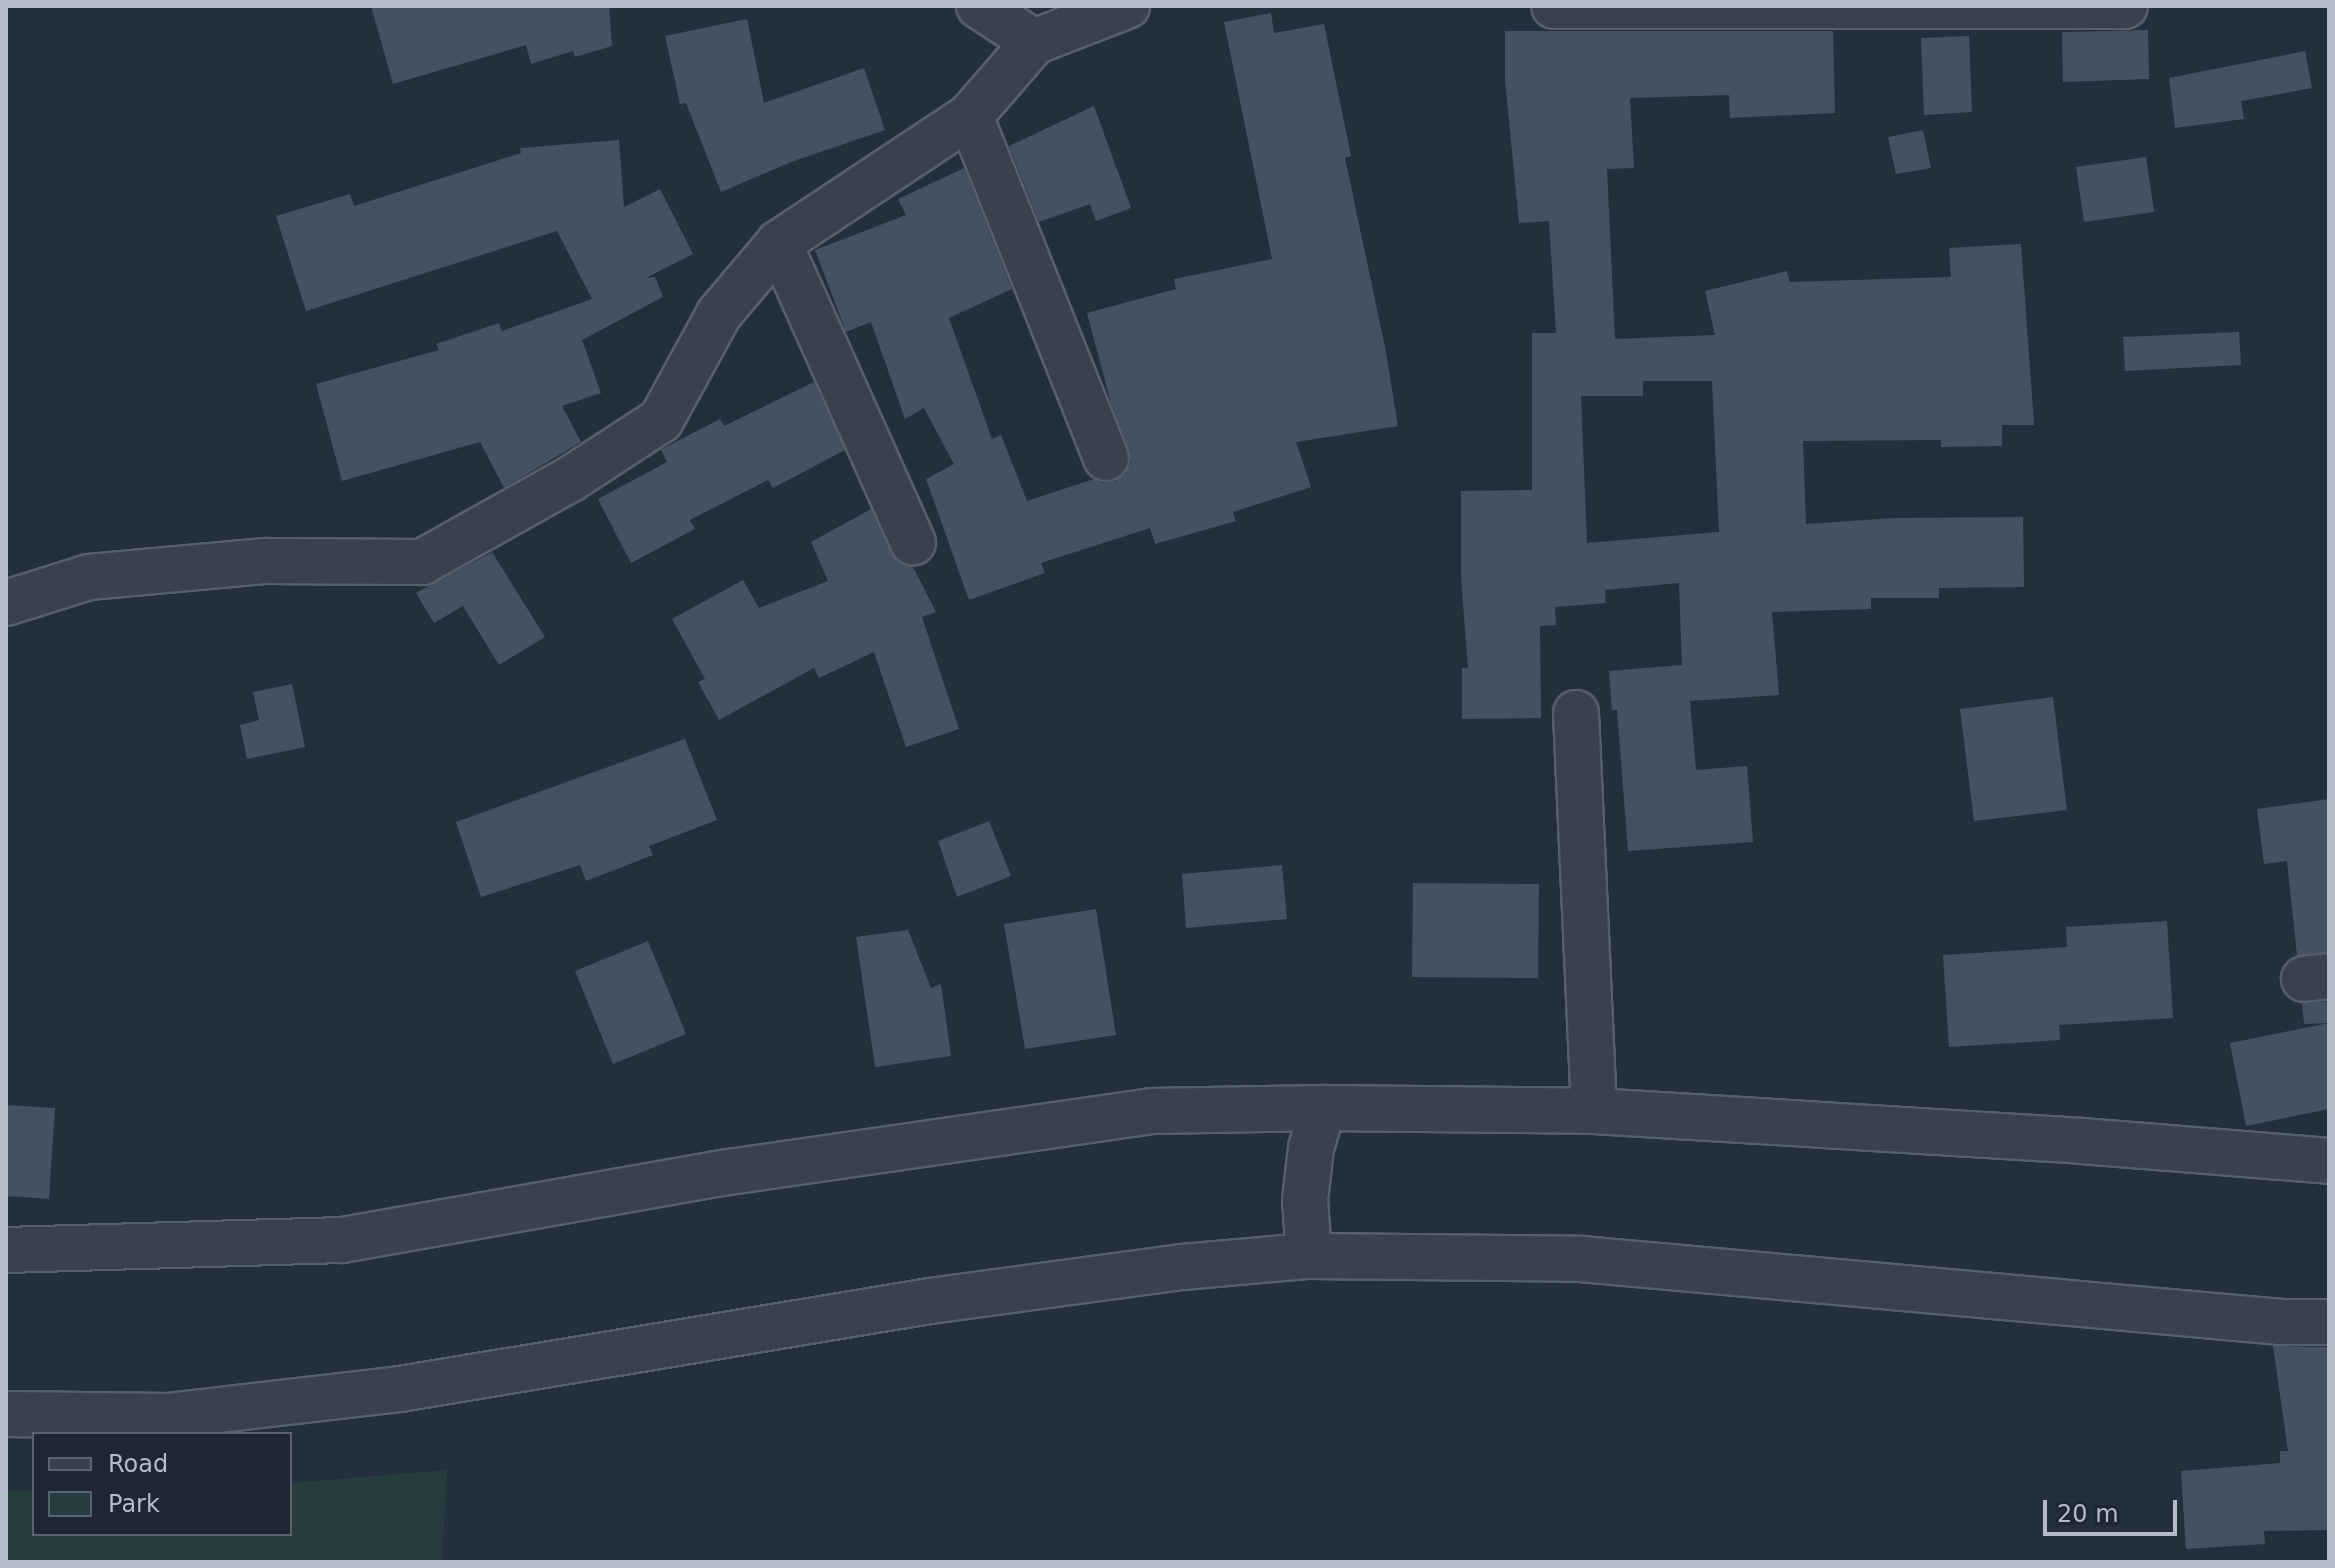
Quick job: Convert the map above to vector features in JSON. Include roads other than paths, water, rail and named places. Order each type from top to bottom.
[{"type":"street","points":[[979,6],[1034,42]]},
{"type":"street","points":[[6,603],[89,577],[266,561],[422,562],[569,480],[661,420],[719,314],[779,243],[970,116],[1034,42],[1127,6]]},
{"type":"street","points":[[1554,6],[2125,6]]},
{"type":"street","points":[[970,116],[1106,458]]},
{"type":"street","points":[[779,243],[913,542]]},
{"type":"street","points":[[1576,713],[1594,1111]]},
{"type":"street","points":[[1309,1256],[1305,1200],[1311,1148],[1323,1108]]},
{"type":"street","points":[[6,1250],[342,1240],[722,1173],[1151,1111],[1323,1108],[1594,1111],[2082,1141],[2329,1161]]},
{"type":"street","points":[[6,1414],[167,1416],[400,1389],[930,1301],[1182,1267],[1309,1256],[1581,1259],[2281,1322],[2329,1322]]}]
